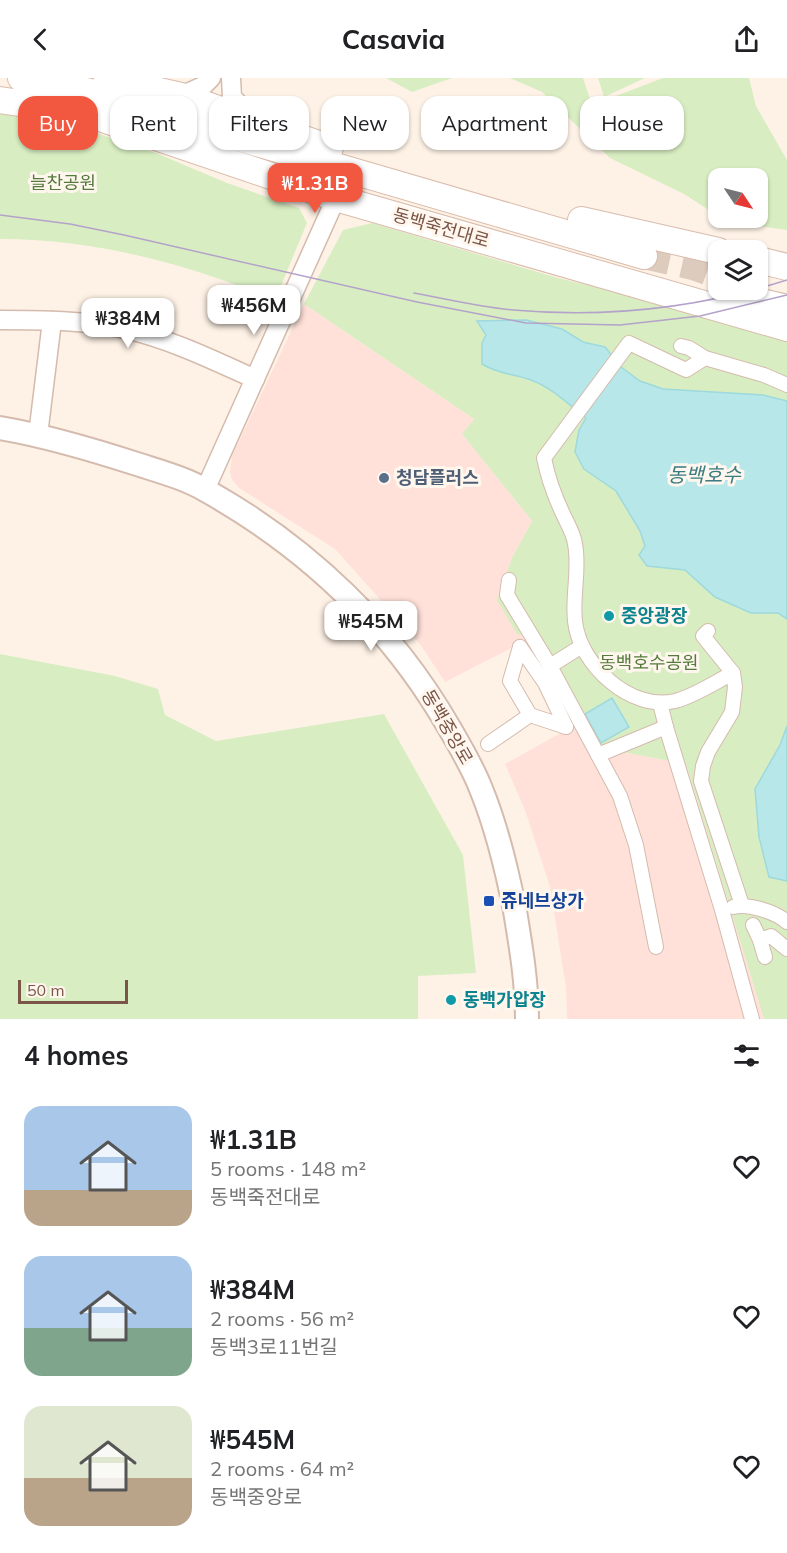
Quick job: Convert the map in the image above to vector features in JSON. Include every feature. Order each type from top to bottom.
[{"type":"main road","name":"동백죽전대로","points":[[21,78],[105,86],[227,134],[644,256]]},
{"type":"main road","points":[[73,78],[105,86],[181,96]]},
{"type":"main road","name":"동백죽전대로","points":[[0,100],[82,112],[336,198],[640,286]]},
{"type":"main road","points":[[309,140],[369,161],[603,226],[708,249]]},
{"type":"main road","points":[[768,257],[787,254]]},
{"type":"main road","points":[[768,262],[787,267]]},
{"type":"main road","points":[[640,286],[749,299],[787,308]]},
{"type":"main road","points":[[640,286],[787,328]]},
{"type":"street","points":[[181,96],[203,86],[211,78]]},
{"type":"street","points":[[231,78],[232,96]]},
{"type":"street","points":[[206,489],[336,198]]},
{"type":"street","points":[[0,320],[52,321],[103,326],[152,336],[255,379]]},
{"type":"street","points":[[38,435],[52,321]]},
{"type":"street","points":[[705,358],[686,370],[629,343],[544,458],[548,481],[575,543],[573,603],[575,624],[582,646],[604,677],[630,694],[660,703],[685,698],[733,673]]},
{"type":"street","points":[[681,346],[705,358],[764,375],[787,385]]},
{"type":"street","name":"동백중앙로","points":[[0,428],[38,435],[97,451],[206,489],[281,538],[308,559],[341,589],[393,646],[442,715],[481,789],[503,856],[519,935],[527,1019]]},
{"type":"street","points":[[509,580],[507,595],[550,666],[620,796],[636,845],[656,947]]},
{"type":"street","points":[[708,630],[703,636],[733,673],[735,687],[732,712],[708,752],[701,781],[742,905]]},
{"type":"street","points":[[520,646],[545,683],[566,727],[530,715],[516,700],[510,681],[520,646]]},
{"type":"street","points":[[550,666],[582,646]]},
{"type":"street","points":[[660,703],[752,1019]]},
{"type":"street","points":[[488,744],[530,715]]},
{"type":"street","points":[[598,755],[666,727]]},
{"type":"street","points":[[722,910],[742,905],[780,916],[787,922]]},
{"type":"street","points":[[753,925],[765,957]]},
{"type":"street","points":[[760,940],[771,936],[787,949]]},
{"type":"shaded area","points":[[304,304],[474,419],[462,434],[532,521],[512,558],[531,638],[445,682],[420,644],[335,549],[239,488],[232,480],[230,471],[232,456]]},
{"type":"shaded area","points":[[577,724],[590,746],[686,764],[764,1019],[567,1019],[566,988],[550,887],[525,810],[505,764]]},
{"type":"green space","points":[[386,78],[452,78],[412,92]]},
{"type":"green space","points":[[510,78],[583,78],[589,96],[580,96],[580,129],[568,117],[568,96],[546,96]]},
{"type":"green space","points":[[598,78],[645,78],[606,96],[604,96]]},
{"type":"green space","points":[[663,78],[749,78],[756,106],[787,160],[787,230],[768,227],[768,168],[708,168],[708,210],[684,194],[610,158],[602,150],[684,150],[684,96],[616,96]]},
{"type":"green space","name":"늘찬공원","points":[[0,114],[18,116],[18,150],[98,150],[98,134],[110,138],[110,150],[147,150],[227,183],[299,208],[307,223],[275,300],[208,275],[140,256],[71,243],[0,239]]},
{"type":"green space","name":"동백호수공원","points":[[372,223],[558,278],[787,334],[787,1019],[764,1019],[686,764],[590,746],[531,638],[517,634],[497,600],[512,558],[532,521],[462,434],[474,419],[304,304],[343,230]]},
{"type":"green space","points":[[0,654],[115,676],[158,689],[165,715],[216,741],[384,714],[463,855],[476,973],[418,976],[418,1019],[0,1019]]},
{"type":"water","name":"동백호수","points":[[526,320],[562,329],[583,342],[605,347],[621,367],[640,381],[663,389],[763,395],[787,401],[787,619],[778,613],[751,613],[715,597],[685,570],[647,566],[639,555],[645,546],[640,531],[616,491],[584,469],[575,452],[579,430],[586,418],[538,383],[494,370],[482,364],[482,343],[486,335],[477,321]]},
{"type":"water","points":[[612,698],[629,727],[601,743],[585,714]]},
{"type":"water","points":[[787,726],[787,881],[769,877],[759,837],[755,789],[780,745]]},
{"type":"tunnel","points":[[644,256],[708,272]]},
{"type":"tram line","points":[[0,215],[70,224],[124,235],[417,302],[526,323],[620,325],[700,316],[787,295]]},
{"type":"tram line","points":[[414,293],[501,309],[582,313],[686,304],[754,290],[787,280]]},
{"type":"place","name":"청담플러스","points":[[384,478]]},
{"type":"place","name":"중앙광장","points":[[609,616]]},
{"type":"place","name":"쥬네브상가","points":[[489,901]]},
{"type":"place","name":"동백가압장","points":[[451,1000]]}]
